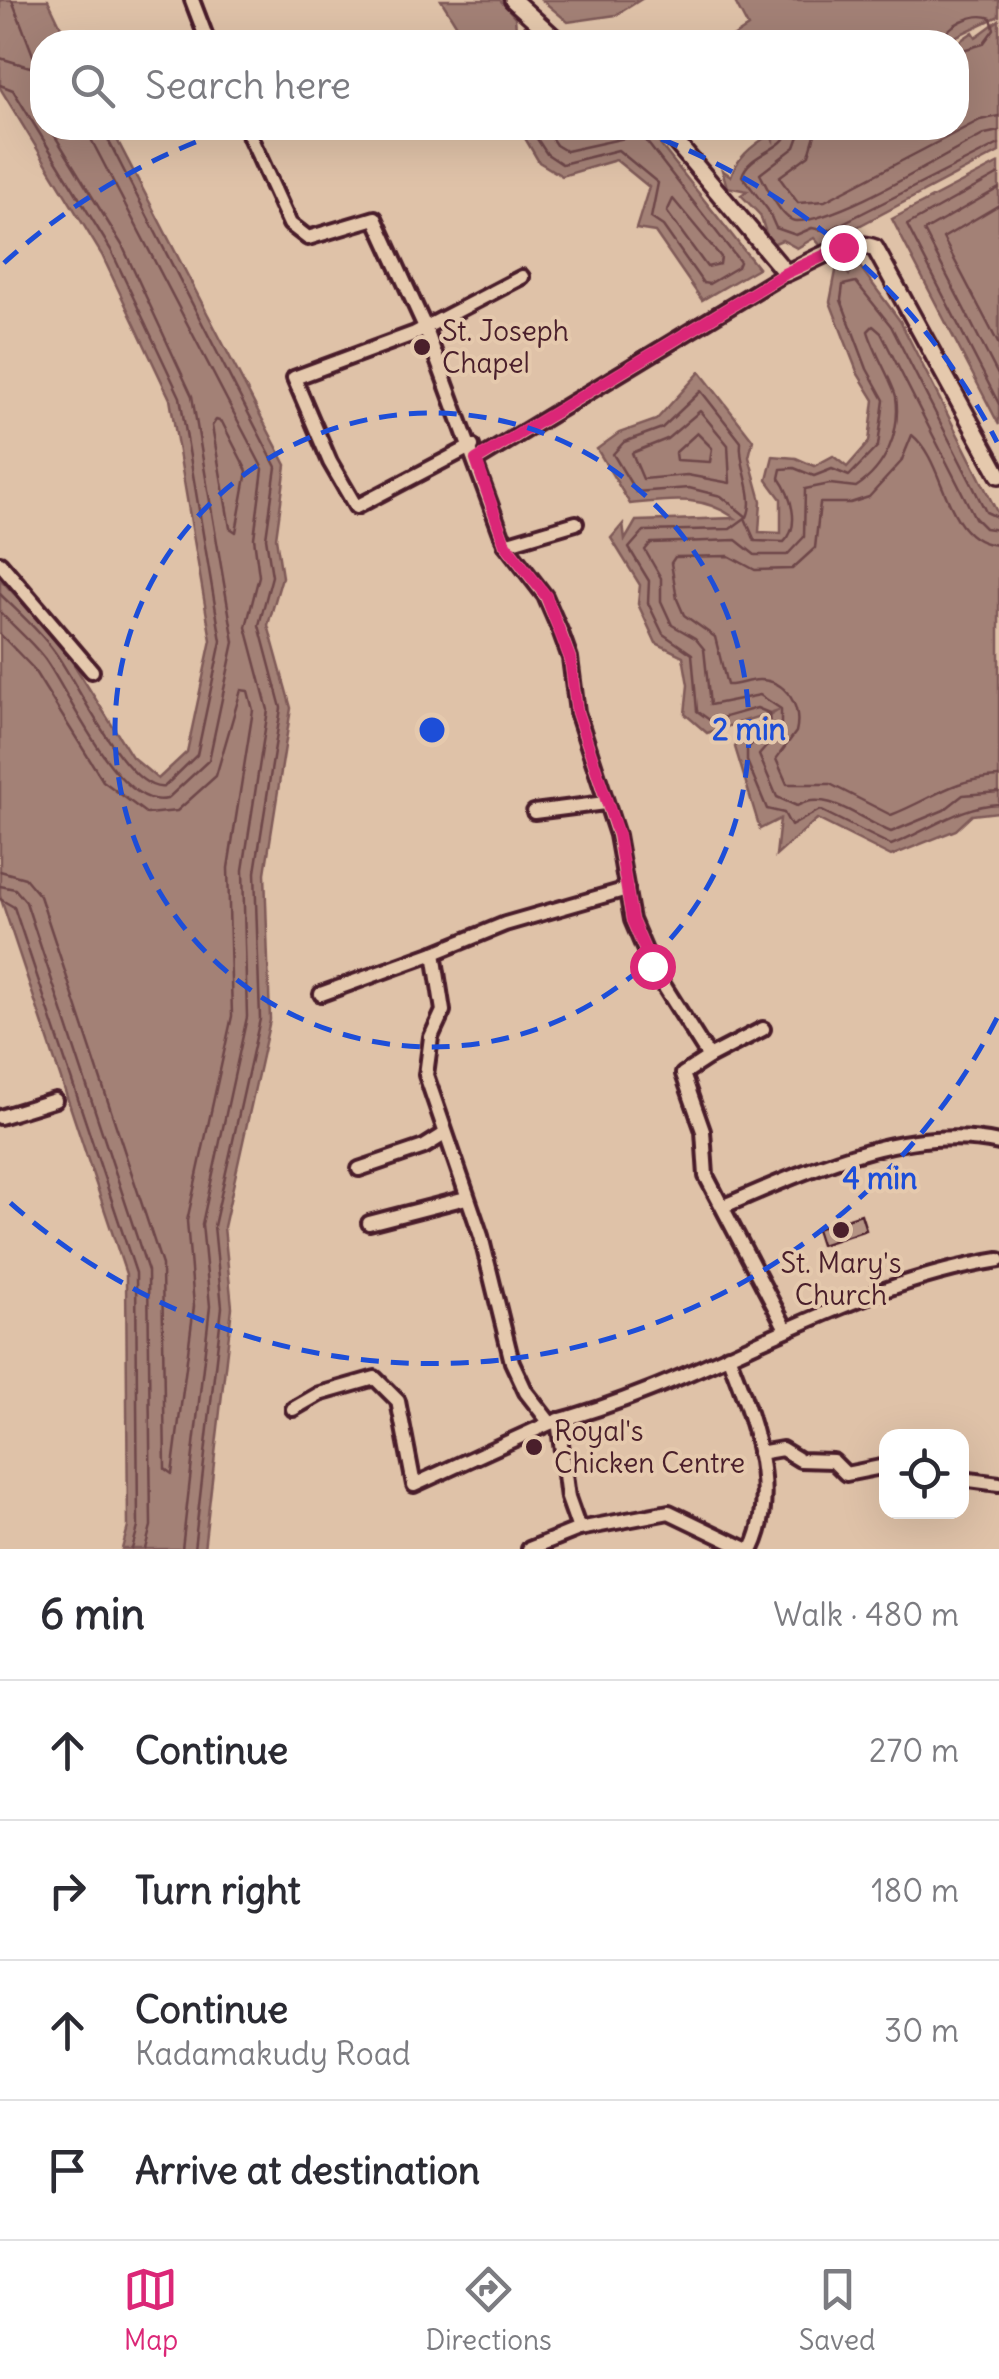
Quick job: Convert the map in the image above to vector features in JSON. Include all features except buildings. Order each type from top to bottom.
[{"type":"street","points":[[192,0],[203,30]]},
{"type":"street","points":[[513,0],[547,30]]},
{"type":"street","points":[[252,140],[290,224],[308,238],[376,218],[425,327],[505,544],[546,596],[561,633],[570,658],[577,712],[604,803],[618,835],[632,920],[652,966],[710,1057]]},
{"type":"street","points":[[674,140],[786,273]]},
{"type":"street","points":[[522,277],[425,327],[294,378],[330,462],[356,507],[474,453],[786,273],[861,242],[875,248],[999,475]]},
{"type":"street","points":[[505,544],[576,523]]},
{"type":"street","points":[[0,563],[92,671]]},
{"type":"street","points":[[534,812],[604,803]]},
{"type":"street","points":[[321,994],[505,924],[627,889]]},
{"type":"street","points":[[434,953],[443,1011],[431,1037],[426,1075],[480,1236],[512,1362],[526,1392],[554,1421],[568,1498],[579,1529]]},
{"type":"street","points":[[762,1028],[683,1074],[703,1132],[706,1176],[786,1327]]},
{"type":"street","points":[[0,1117],[55,1100]]},
{"type":"street","points":[[358,1169],[424,1147],[443,1135]]},
{"type":"street","points":[[724,1206],[851,1154],[970,1137],[999,1144]]},
{"type":"street","points":[[369,1224],[466,1198]]},
{"type":"street","points":[[293,1408],[319,1394],[376,1378],[398,1401],[414,1485],[554,1421],[620,1404],[843,1302],[999,1260]]},
{"type":"street","points":[[530,1549],[579,1529],[669,1512],[749,1549],[762,1530],[759,1453],[752,1417],[728,1354]]},
{"type":"street","points":[[759,1453],[782,1450],[800,1460],[833,1461],[846,1474],[879,1467]]},
{"type":"street","points":[[969,1480],[999,1484]]},
{"type":"water","points":[[0,0],[48,0],[62,30],[30,30],[30,137],[0,88]]},
{"type":"water","points":[[441,0],[500,0],[515,17],[516,30],[460,30]]},
{"type":"water","points":[[542,0],[640,0],[616,15],[568,22]]},
{"type":"water","points":[[734,0],[999,0],[999,16],[969,30],[743,30],[748,27]]},
{"type":"water","points":[[999,20],[999,152],[821,246],[814,238],[797,248],[782,240],[770,245],[760,215],[741,195],[747,191],[727,187],[722,170],[731,176],[737,163],[762,140],[969,140],[969,35],[973,32],[976,37]]},
{"type":"water","points":[[32,140],[117,140],[286,465],[276,538],[282,577],[268,625],[291,708],[265,873],[270,1020],[224,1227],[232,1307],[204,1549],[122,1549],[128,1527],[126,1274],[0,896],[0,579],[61,644],[132,757],[158,779],[187,752],[211,640],[170,399],[102,255]]},
{"type":"water","points":[[526,140],[657,140],[758,268],[702,300],[655,232],[636,229],[649,187],[616,160],[562,176],[539,162]]},
{"type":"water","points":[[999,163],[999,425],[892,219]]},
{"type":"water","points":[[855,260],[900,321],[999,516],[999,812],[972,815],[956,830],[891,856],[817,819],[776,856],[780,819],[760,829],[735,747],[750,728],[779,710],[707,733],[685,714],[688,685],[683,656],[656,643],[638,604],[640,585],[611,538],[623,524],[625,540],[636,521],[735,518],[697,502],[630,504],[597,449],[619,433],[656,420],[700,372],[753,440],[749,457],[761,501],[759,532],[781,533],[781,499],[767,480],[773,456],[796,458],[814,466],[833,456],[847,467],[869,442],[874,400],[858,374],[830,302],[838,261],[849,275]]},
{"type":"place","name":"St. Joseph Chapel","points":[[422,347]]},
{"type":"place","name":"St. Mary's Church","points":[[841,1230]]},
{"type":"place","name":"Royal's Chicken Centre","points":[[534,1447]]},
{"type":"route","points":[[652,966],[632,920],[618,835],[598,787],[577,712],[570,658],[546,596],[505,544],[476,460],[598,390],[786,273],[843,247]]}]
